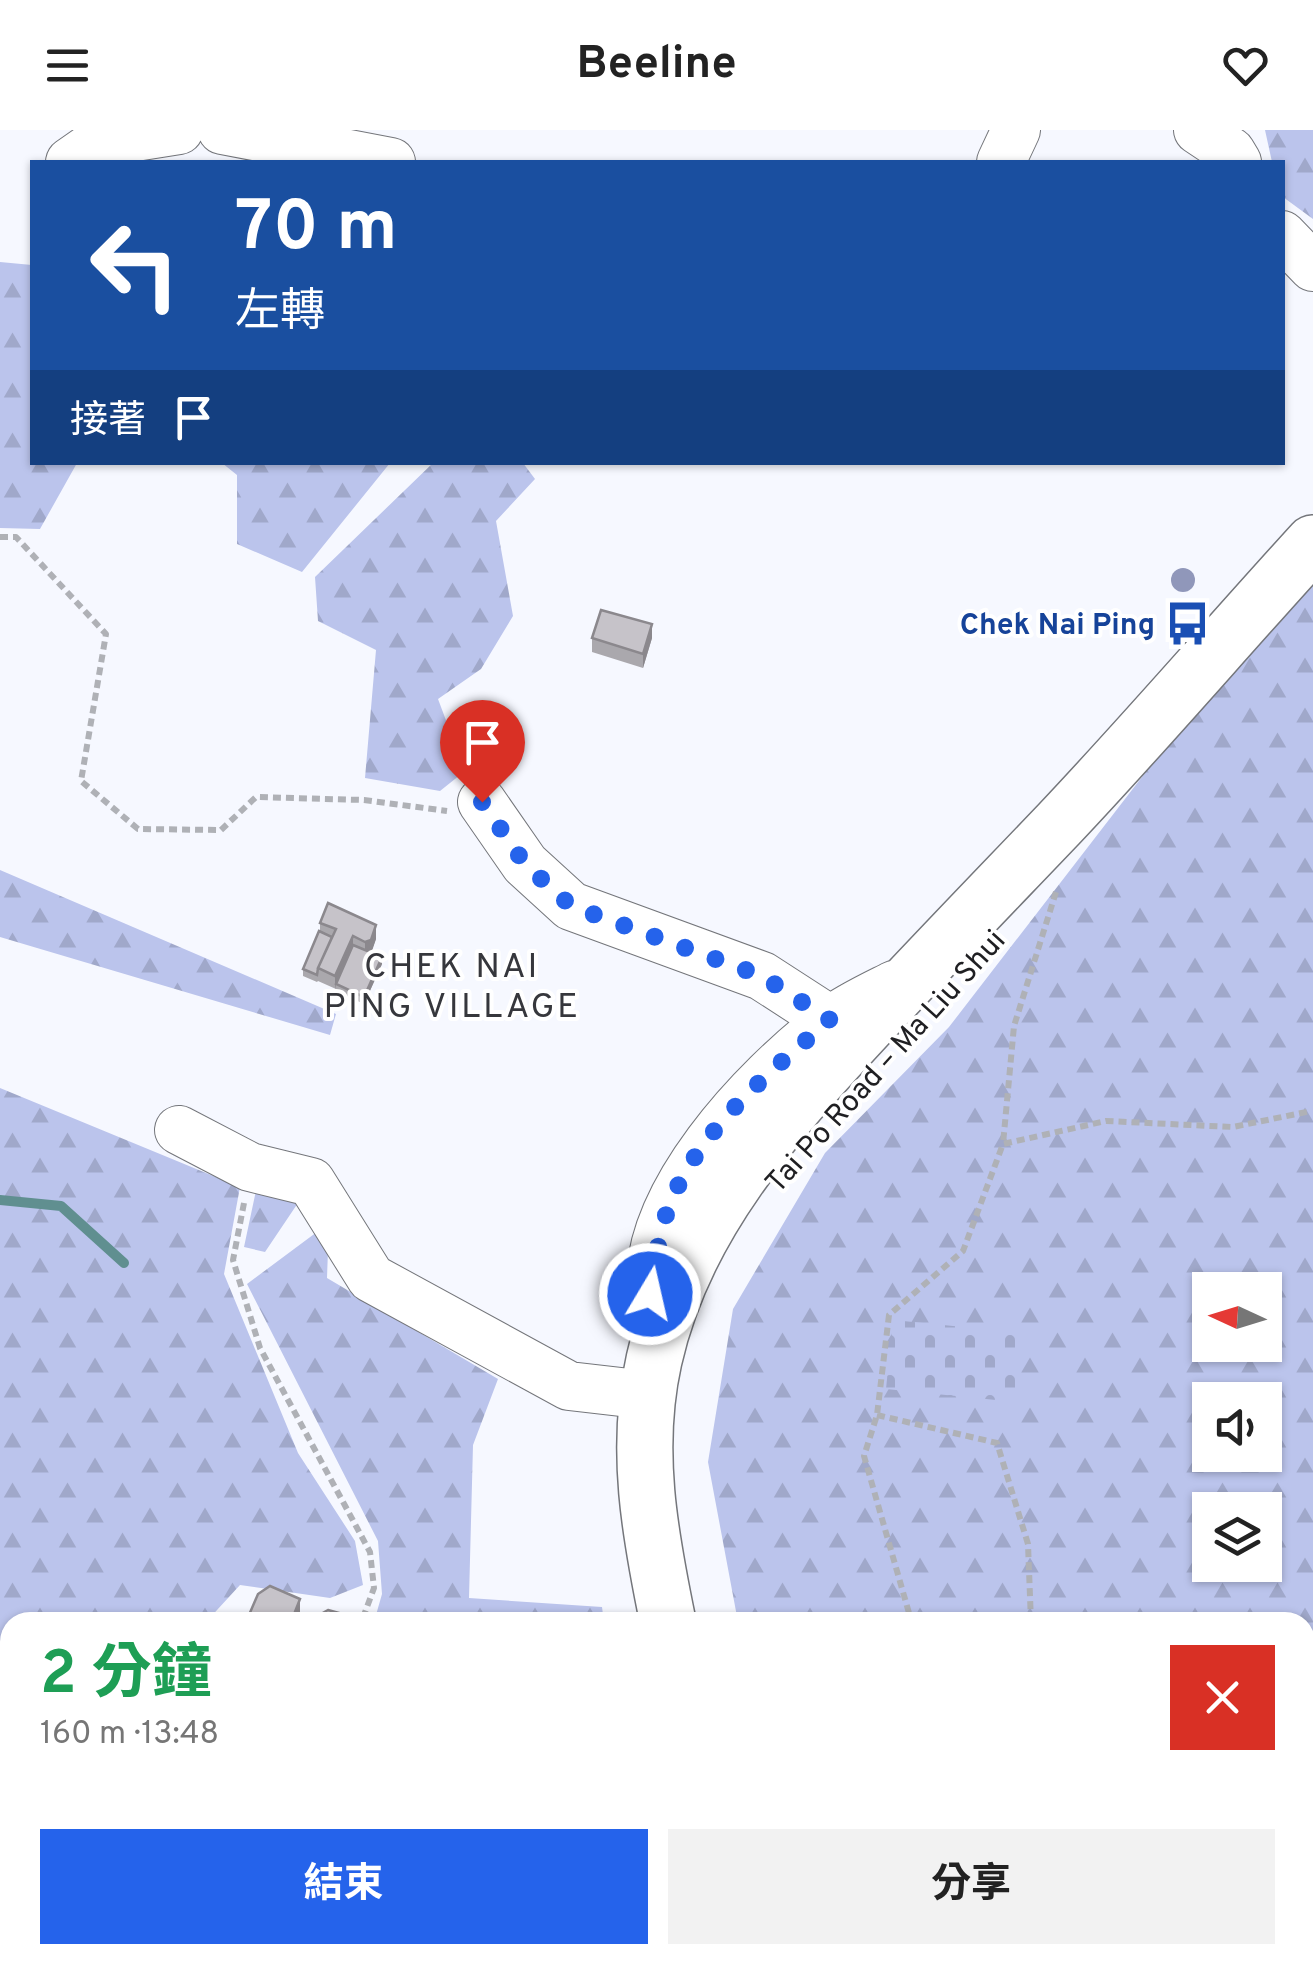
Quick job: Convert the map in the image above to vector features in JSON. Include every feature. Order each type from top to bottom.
[{"type":"main road","name":"Tai Po Road – Ma Liu Shui","points":[[666,1612],[644,1474],[648,1395],[661,1332],[683,1270],[736,1179],[789,1111],[1096,785],[1313,543]]},
{"type":"street","points":[[73,160],[97,143],[179,130]]},
{"type":"street","points":[[222,130],[380,160]]},
{"type":"street","points":[[1002,160],[1016,130]]},
{"type":"street","points":[[1198,130],[1231,152],[1236,160]]},
{"type":"street","points":[[1285,238],[1313,267]]},
{"type":"street","points":[[482,802],[525,864],[571,906],[762,976],[830,1020]]},
{"type":"street","points":[[661,1332],[650,1294],[658,1244],[674,1196],[710,1140],[747,1097],[830,1020],[916,974]]},
{"type":"street","points":[[179,1130],[250,1167],[311,1182],[371,1278],[568,1386],[648,1395]]},
{"type":"path","points":[[0,536],[16,537],[106,634],[82,781],[138,829],[221,830],[256,797],[364,800],[439,813],[482,802]]},
{"type":"path","points":[[909,1612],[864,1456],[878,1415],[889,1315],[964,1251],[1004,1144],[1014,1026],[1060,877]]},
{"type":"path","points":[[1004,1144],[1106,1121],[1233,1127],[1311,1110]]},
{"type":"path","points":[[250,1167],[233,1260],[260,1348],[370,1552],[374,1588],[365,1612]]},
{"type":"path","points":[[878,1415],[998,1443],[1028,1544],[1031,1612]]},
{"type":"green space","points":[[1265,130],[1313,130],[1313,219],[1285,198],[1285,160],[1272,160]]},
{"type":"green space","points":[[0,262],[30,265],[30,465],[76,465],[40,529],[0,528]]},
{"type":"green space","points":[[224,465],[388,465],[302,572],[237,544],[237,475]]},
{"type":"green space","points":[[431,465],[524,465],[535,479],[496,521],[513,616],[481,669],[438,699],[465,771],[440,791],[365,778],[376,650],[318,621],[315,577]]},
{"type":"green space","points":[[1313,583],[1313,1612],[736,1612],[708,1462],[733,1309],[825,1153],[949,1027],[1206,694]]},
{"type":"green space","points":[[0,870],[336,1014],[330,1035],[0,937]]},
{"type":"green space","points":[[0,1088],[240,1187],[224,1274],[298,1453],[355,1541],[363,1585],[330,1598],[240,1585],[215,1612],[0,1612]]},
{"type":"green space","points":[[258,1181],[304,1194],[265,1252],[244,1247]]},
{"type":"green space","points":[[329,1223],[327,1278],[498,1379],[473,1445],[469,1598],[602,1607],[603,1612],[377,1612],[382,1594],[378,1541],[247,1284]]},
{"type":"green space","points":[[893,1320],[1023,1333],[1016,1402],[886,1389]]},
{"type":"building","points":[[601,610],[652,624],[643,654],[592,638]]},
{"type":"building","points":[[328,903],[376,925],[371,940],[365,942],[353,936],[335,976],[318,968],[336,929],[320,923]]},
{"type":"building","points":[[319,931],[332,937],[317,975],[303,969]]},
{"type":"building","points":[[353,945],[382,957],[364,997],[336,984]]},
{"type":"building","points":[[270,1586],[300,1599],[295,1612],[250,1612],[258,1594]]},
{"type":"waterway","points":[[0,1200],[61,1206],[124,1263]]},
{"type":"place","name":"Chek Nai Ping","points":[[1188,624]]},
{"type":"district","name":"CHEK NAI PING VILLAGE","points":[[452,985]]},
{"type":"route","points":[[482,802],[525,864],[571,906],[643,930],[709,960],[762,976],[830,1020],[782,1061],[710,1140],[666,1213],[650,1294]]}]
